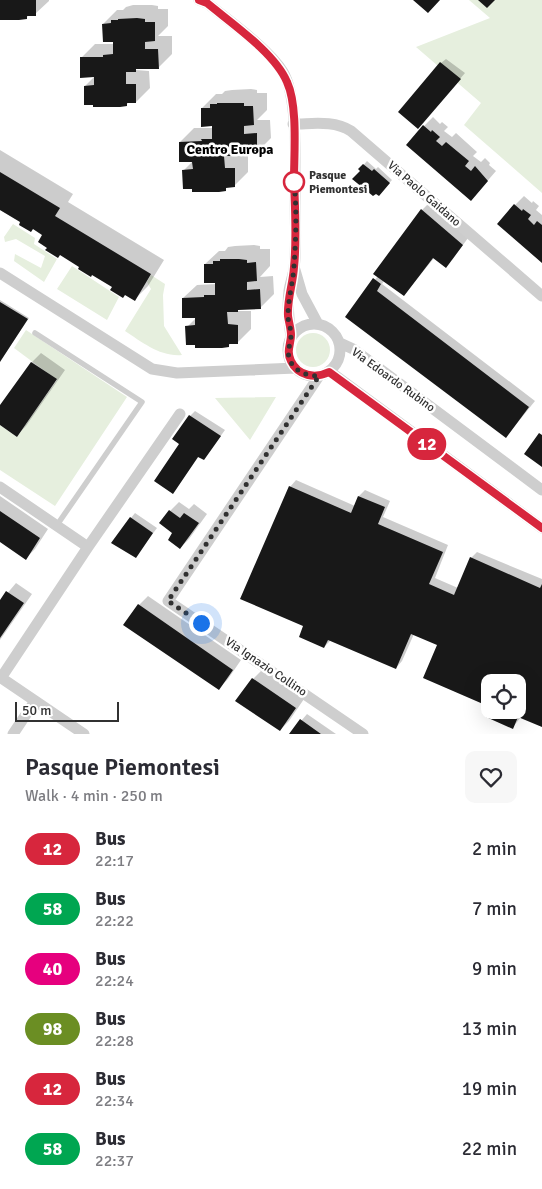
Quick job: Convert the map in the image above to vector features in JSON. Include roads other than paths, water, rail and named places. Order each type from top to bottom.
[{"type":"street","name":"Via Edoardo Rubino","points":[[204,1],[264,51],[283,72],[288,84],[294,124],[294,268],[288,308],[291,337],[288,353],[291,362],[296,368]]},
{"type":"street","name":"Via Paolo Gaidano","points":[[294,124],[334,124],[350,131],[542,296]]},
{"type":"street","name":"Via Edoardo Rubino","points":[[294,268],[302,294],[318,324],[332,330],[340,343],[353,349],[542,490]]},
{"type":"street","points":[[0,273],[152,369],[177,373],[296,368],[302,373],[311,376],[324,374],[542,528]]},
{"type":"street","points":[[291,337],[296,330],[303,326],[318,324]]},
{"type":"street","name":"Via Edoardo Rubino","points":[[168,601],[324,374],[339,359],[340,343]]},
{"type":"street","points":[[84,734],[1,677],[88,546],[180,414]]},
{"type":"street","points":[[0,487],[88,546]]},
{"type":"street","name":"Via Ignazio Collino","points":[[168,601],[363,734]]},
{"type":"street","points":[[12,734],[35,701]]},
{"type":"lane","points":[[35,333],[142,402],[57,525]]},
{"type":"place","name":"Pasque Piemontesi","points":[[294,182]]},
{"type":"district","name":"Centro Europa","points":[[230,149]]}]
